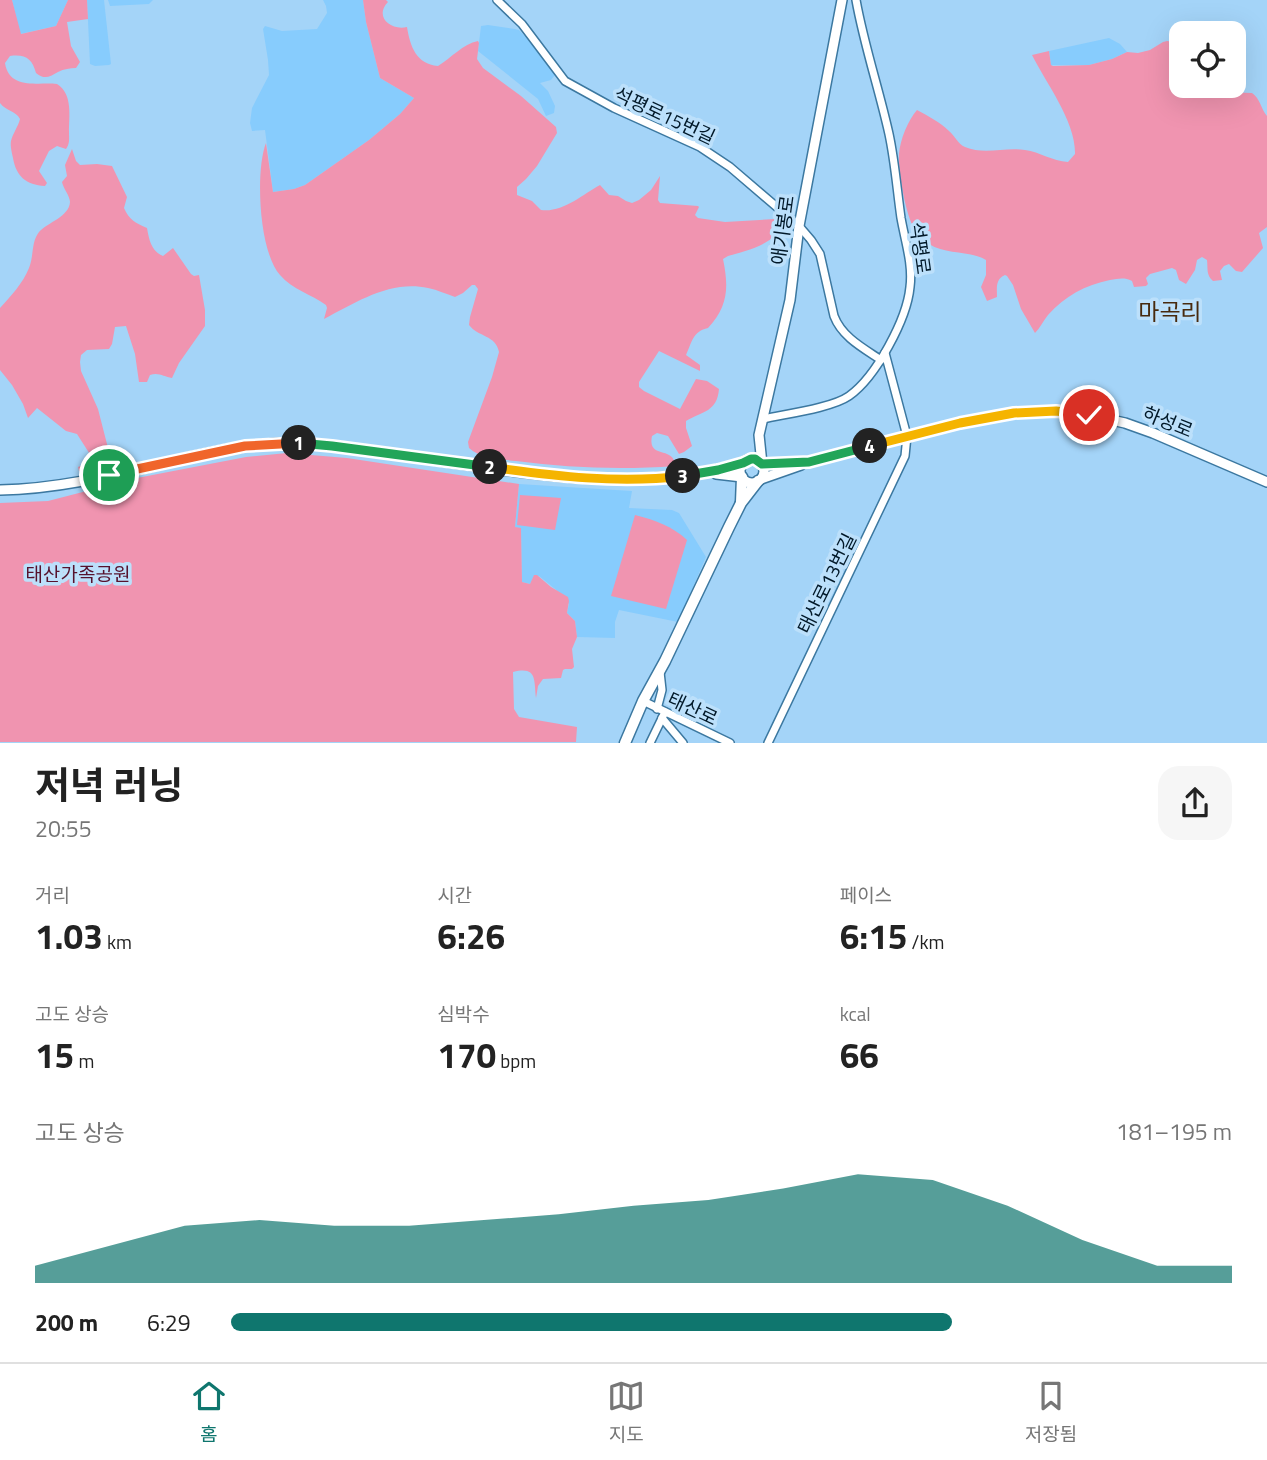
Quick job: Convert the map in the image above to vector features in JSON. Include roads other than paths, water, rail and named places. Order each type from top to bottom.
[{"type":"main road","points":[[741,503],[742,477]]},
{"type":"main road","points":[[625,743],[741,503],[760,480]]},
{"type":"street","name":"석평로15번길","points":[[497,0],[523,24],[565,81],[614,108],[700,147],[730,167],[799,226],[820,254],[838,325],[845,334],[880,360]]},
{"type":"street","name":"애기봉로","points":[[762,464],[759,435],[790,300],[799,226],[842,0]]},
{"type":"street","name":"석평로","points":[[762,419],[831,405],[859,388],[885,353],[906,307],[911,275],[889,136],[856,0]]},
{"type":"street","points":[[885,353],[906,436]]},
{"type":"street","name":"하성로","points":[[762,464],[809,462],[960,423],[1014,413],[1056,411],[1125,423],[1267,482]]},
{"type":"street","points":[[742,477],[740,470],[759,435]]},
{"type":"street","name":"태산로13번길","points":[[768,743],[905,456],[906,436]]},
{"type":"street","points":[[0,490],[61,485],[245,446],[295,443],[585,478],[645,478],[707,473],[742,477],[750,483],[809,462]]},
{"type":"street","points":[[707,473],[755,459],[762,464],[764,471],[760,480]]},
{"type":"street","points":[[650,743],[661,713],[660,671]]},
{"type":"street","name":"태산로","points":[[643,701],[661,713],[730,743]]},
{"type":"street","name":"태산로","points":[[661,713],[682,743]]},
{"type":"district","name":"마곡리","points":[[1170,311]]},
{"type":"park label","name":"태산가족공원","points":[[78,573]]}]
